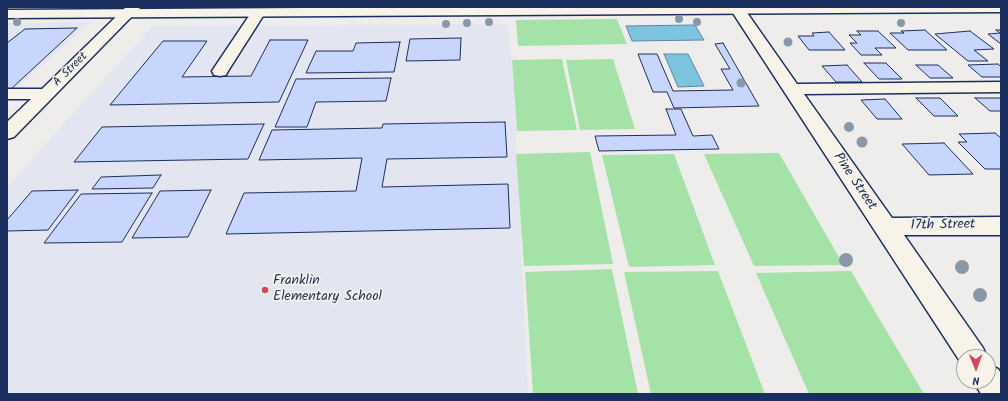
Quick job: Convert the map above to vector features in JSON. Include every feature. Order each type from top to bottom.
[{"type":"main road","points":[[7,14],[131,10],[258,13],[737,8],[1001,8]]},
{"type":"main road","name":"Pine Street","points":[[737,8],[968,349]]},
{"type":"main road","name":"A Street","points":[[7,133],[131,10]]},
{"type":"main road","points":[[220,71],[258,13]]},
{"type":"main road","points":[[791,89],[1001,87]]},
{"type":"main road","points":[[7,94],[46,94]]},
{"type":"main road","name":"17th Street","points":[[884,227],[1001,226]]},
{"type":"shaded area","points":[[91,22],[7,96],[7,23]]},
{"type":"shaded area","name":"Franklin Elementary School","points":[[508,24],[514,90],[528,394],[7,394],[7,186],[153,26]]},
{"type":"green space","points":[[617,19],[627,44],[518,46],[516,20]]},
{"type":"green space","points":[[562,59],[577,130],[517,131],[512,60]]},
{"type":"green space","points":[[613,59],[635,129],[580,130],[566,60]]},
{"type":"green space","points":[[590,152],[613,264],[524,266],[516,154]]},
{"type":"green space","points":[[779,153],[843,265],[754,266],[704,154]]},
{"type":"green space","points":[[674,154],[715,265],[629,267],[602,155]]},
{"type":"green space","points":[[612,269],[638,394],[533,394],[525,272]]},
{"type":"green space","points":[[718,271],[765,394],[651,394],[624,272]]},
{"type":"green space","points":[[851,271],[924,394],[809,394],[756,273]]},
{"type":"water","points":[[695,25],[704,40],[632,41],[626,26]]},
{"type":"water","points":[[664,54],[688,54],[704,86],[678,87]]},
{"type":"building","points":[[77,28],[11,89],[7,89],[7,43],[25,29]]},
{"type":"building","points":[[925,30],[947,50],[908,50],[890,33],[904,33],[901,31]]},
{"type":"building","points":[[996,30],[1001,30],[1001,44],[988,34],[1000,33]]},
{"type":"building","points":[[857,31],[878,31],[896,48],[875,48],[882,55],[861,55],[850,43],[857,43],[849,35],[861,35]]},
{"type":"building","points":[[970,31],[994,49],[974,50],[988,61],[968,61],[935,34]]},
{"type":"building","points":[[829,32],[845,50],[809,50],[798,36],[814,36],[812,33]]},
{"type":"building","points":[[461,38],[460,60],[406,61],[410,39]]},
{"type":"building","points":[[270,40],[308,40],[279,102],[110,105],[163,41],[207,41],[182,77],[251,76]]},
{"type":"building","points":[[400,42],[394,72],[306,73],[316,51],[353,51],[356,43]]},
{"type":"building","points":[[723,43],[759,106],[674,108],[667,92],[653,92],[638,54],[657,54],[673,91],[733,90],[721,69],[730,69],[715,44]]},
{"type":"building","points":[[864,63],[886,63],[902,79],[879,79]]},
{"type":"building","points":[[998,64],[1001,67],[1001,77],[982,77],[968,65]]},
{"type":"building","points":[[847,65],[862,82],[836,82],[822,66]]},
{"type":"building","points":[[916,65],[938,65],[953,78],[930,78]]},
{"type":"building","points":[[391,78],[386,101],[316,102],[307,127],[275,127],[296,79]]},
{"type":"building","points":[[916,98],[940,98],[958,116],[934,116]]},
{"type":"building","points":[[975,98],[1001,98],[1001,111],[990,111]]},
{"type":"building","points":[[885,99],[902,119],[877,119],[861,100]]},
{"type":"building","points":[[666,109],[681,109],[693,136],[712,135],[719,149],[599,151],[595,136],[676,135]]},
{"type":"building","points":[[505,122],[507,157],[387,159],[382,187],[508,184],[510,228],[226,234],[244,193],[356,191],[362,158],[259,160],[272,130],[382,128],[383,124]]},
{"type":"building","points":[[264,124],[248,159],[74,162],[102,127]]},
{"type":"building","points":[[995,133],[1001,138],[1001,169],[985,169],[958,142],[967,142],[959,134]]},
{"type":"building","points":[[944,143],[973,174],[929,175],[902,144]]},
{"type":"building","points":[[161,175],[153,188],[92,189],[101,177]]},
{"type":"building","points":[[78,190],[48,230],[7,231],[7,220],[32,191]]},
{"type":"building","points":[[211,190],[188,237],[132,238],[160,191]]},
{"type":"building","points":[[152,193],[122,242],[44,243],[81,194]]},
{"type":"place","name":"Franklin Elementary School","points":[[265,290]]}]
